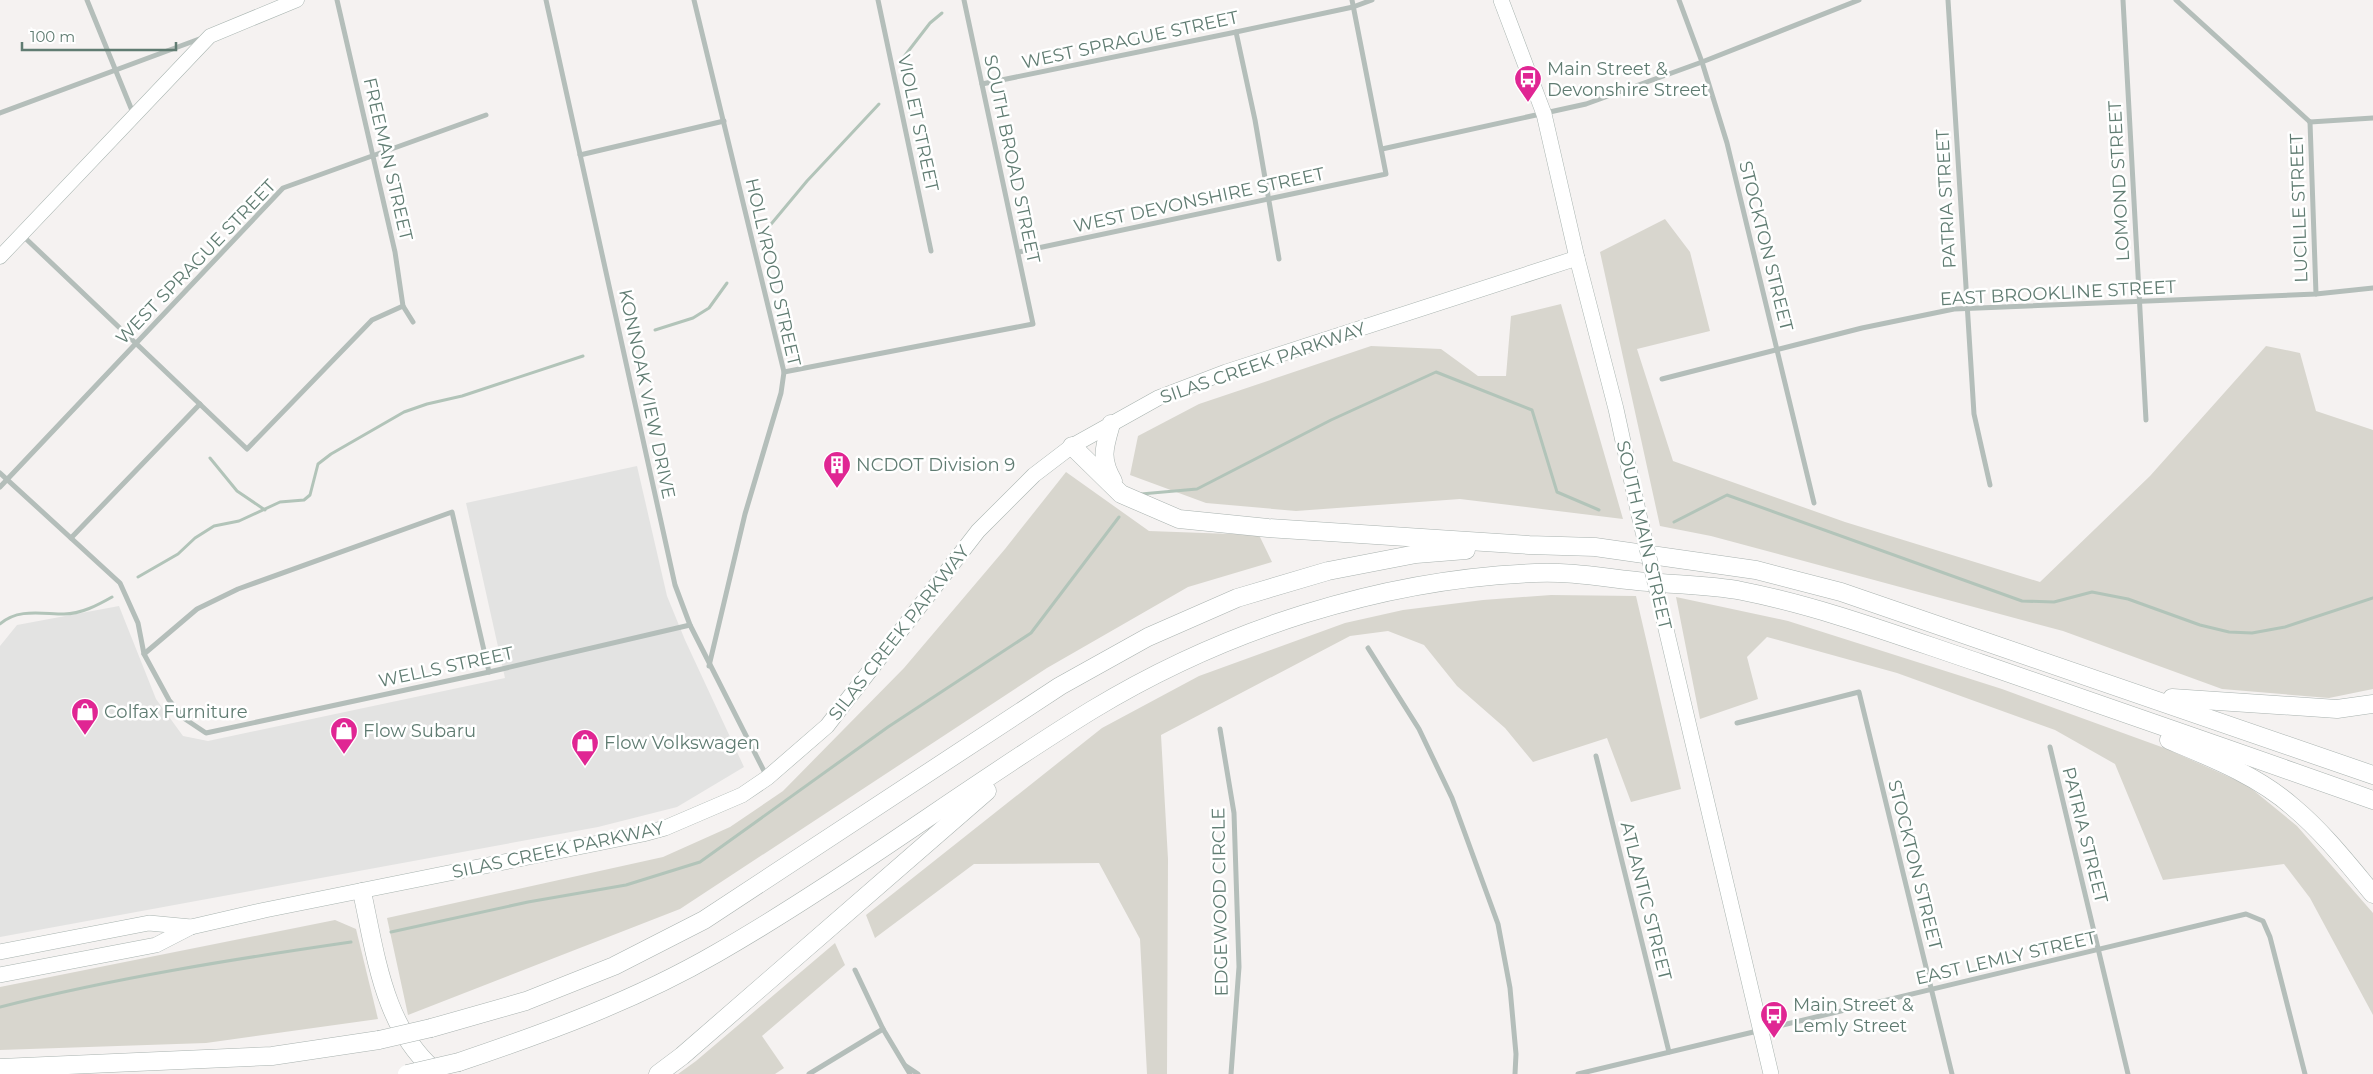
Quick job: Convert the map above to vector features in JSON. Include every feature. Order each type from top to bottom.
[{"type":"highway","points":[[1111,424],[1104,450],[1106,468],[1121,494]]},
{"type":"highway","points":[[1072,446],[1121,494],[1179,519],[1268,528],[1529,545],[1595,547],[1756,570],[1841,592],[2150,696],[2373,775]]},
{"type":"highway","points":[[0,1068],[272,1056],[379,1040],[431,1028],[535,998],[614,966],[704,920],[1060,686],[1148,637],[1237,598],[1328,571],[1416,554],[1529,545]]},
{"type":"highway","points":[[407,1074],[459,1062],[542,1034],[629,998],[713,956],[792,908],[1094,709],[1174,665],[1262,628],[1353,600],[1435,583],[1538,572],[1739,590],[1841,616],[2373,800]]},
{"type":"highway","points":[[2067,693],[2126,723],[2210,757],[2260,782],[2293,806],[2333,847],[2373,894]]},
{"type":"highway","points":[[2150,696],[2337,709],[2373,704]]},
{"type":"highway","points":[[658,1074],[682,1056],[1040,744]]},
{"type":"highway","points":[[362,892],[384,988],[396,1021],[421,1060],[438,1074]]},
{"type":"main road","name":"SOUTH MAIN STREET","points":[[1501,0],[1544,114],[1576,258],[1616,409],[1639,515],[1771,1074]]},
{"type":"main road","name":"SILAS CREEK PARKWAY","points":[[0,975],[156,945],[191,927],[666,828],[733,799],[767,778],[827,726],[978,531],[1034,475],[1072,446],[1158,398],[1226,372],[1576,258]]},
{"type":"main road","name":"SILAS CREEK PARKWAY","points":[[0,952],[149,923],[191,927]]},
{"type":"street","points":[[87,0],[114,70],[134,114]]},
{"type":"street","points":[[0,113],[210,36],[297,0]]},
{"type":"street","name":"FREEMAN STREET","points":[[337,0],[374,154],[395,252],[403,306],[413,322]]},
{"type":"street","name":"KONNOAK VIEW DRIVE","points":[[546,0],[675,585],[690,625],[709,666],[767,778]]},
{"type":"street","name":"HOLLYROOD STREET","points":[[694,0],[784,372],[781,393],[745,514],[709,666]]},
{"type":"street","name":"VIOLET STREET","points":[[878,0],[931,251]]},
{"type":"street","name":"SOUTH BROAD STREET","points":[[784,372],[1033,324],[964,0]]},
{"type":"street","points":[[1352,0],[1382,148],[1586,104],[1702,62],[1859,0]]},
{"type":"street","name":"WEST SPRAGUE STREET","points":[[982,84],[1353,7],[1372,0]]},
{"type":"street","name":"STOCKTON STREET","points":[[1679,0],[1702,62],[1727,143],[1814,503]]},
{"type":"street","name":"PATRIA STREET","points":[[1948,0],[1974,414],[1990,485]]},
{"type":"street","name":"LOMOND STREET","points":[[2123,0],[2146,420]]},
{"type":"street","points":[[2176,0],[2310,122],[2373,118]]},
{"type":"street","points":[[1236,32],[1255,120],[1279,259]]},
{"type":"street","points":[[0,257],[210,36]]},
{"type":"street","name":"WEST SPRAGUE STREET","points":[[0,487],[282,188],[486,115]]},
{"type":"street","points":[[580,155],[724,121]]},
{"type":"street","name":"LUCILLE STREET","points":[[2310,122],[2316,294]]},
{"type":"street","name":"WEST DEVONSHIRE STREET","points":[[1019,252],[1386,174],[1382,148]]},
{"type":"street","points":[[21,235],[247,449],[372,320],[403,306]]},
{"type":"street","name":"EAST BROOKLINE STREET","points":[[1662,379],[1862,328],[1954,309],[2316,294],[2373,288]]},
{"type":"street","points":[[71,538],[200,404]]},
{"type":"street","points":[[0,473],[120,583],[138,623],[144,654],[197,609],[238,589],[452,512],[489,672]]},
{"type":"street","name":"WELLS STREET","points":[[144,654],[168,700],[185,719],[206,733],[489,672],[690,625]]},
{"type":"street","points":[[1368,648],[1419,729],[1452,798],[1498,924],[1510,988],[1516,1054],[1515,1074]]},
{"type":"street","name":"STOCKTON STREET","points":[[1737,723],[1859,692],[1952,1074]]},
{"type":"street","name":"EDGEWOOD CIRCLE","points":[[1220,729],[1234,814],[1239,967],[1231,1074]]},
{"type":"street","name":"PATRIA STREET","points":[[2050,747],[2128,1074]]},
{"type":"street","name":"ATLANTIC STREET","points":[[1596,756],[1669,1052]]},
{"type":"street","name":"EAST LEMLY STREET","points":[[1578,1074],[2199,927],[2246,914],[2263,921],[2270,937],[2305,1074]]},
{"type":"street","points":[[855,970],[883,1029],[910,1074]]},
{"type":"street","points":[[808,1074],[883,1029]]},
{"type":"street","points":[[904,1065],[918,1074]]},
{"type":"shaded area","points":[[1665,219],[1690,252],[1710,331],[1637,349],[1673,461],[1845,522],[2040,582],[2150,476],[2266,346],[2300,353],[2316,411],[2373,430],[2373,689],[2329,698],[2222,689],[2063,631],[1711,536],[1660,526],[1600,252]]},
{"type":"shaded area","points":[[1561,304],[1623,519],[1460,499],[1296,511],[1206,503],[1130,475],[1138,436],[1199,404],[1371,346],[1441,349],[1478,376],[1506,376],[1511,316]]},
{"type":"shaded area","points":[[637,466],[667,596],[685,640],[744,767],[677,807],[598,827],[0,937],[0,646],[17,625],[119,606],[156,699],[183,736],[208,741],[505,678],[466,503]]},
{"type":"shaded area","points":[[1066,472],[1149,531],[1259,535],[1272,562],[1188,587],[1047,668],[680,909],[408,1015],[387,918],[663,857],[730,827],[783,791],[904,668],[1005,549]]},
{"type":"shaded area","points":[[1551,595],[1636,596],[1681,789],[1631,802],[1607,738],[1533,762],[1505,728],[1457,686],[1424,645],[1388,631],[1350,636],[1161,735],[1168,859],[1167,1074],[1147,1074],[1140,939],[1099,863],[974,864],[875,938],[866,915],[1102,728],[1199,676],[1345,623],[1403,610],[1483,600]]},
{"type":"shaded area","points":[[1676,597],[1788,621],[2002,689],[2167,749],[2247,785],[2297,826],[2373,913],[2373,1015],[2310,898],[2284,864],[2163,880],[2115,764],[2055,730],[1897,673],[1767,637],[1747,657],[1758,699],[1700,719]]},
{"type":"shaded area","points":[[335,920],[356,929],[378,1019],[206,1043],[0,1050],[0,987]]},
{"type":"shaded area","points":[[835,943],[845,965],[762,1036],[784,1068],[775,1074],[678,1074],[696,1061]]},
{"type":"waterway","points":[[903,58],[930,23],[942,13]]},
{"type":"waterway","points":[[767,229],[807,181],[879,104]]},
{"type":"waterway","points":[[655,330],[693,318],[709,308],[727,283]]},
{"type":"waterway","points":[[138,577],[178,554],[195,538],[214,526],[239,521],[280,502],[304,500],[310,495],[318,464],[331,454],[404,412],[427,404],[462,396],[583,356]]},
{"type":"waterway","points":[[1141,494],[1197,489],[1331,420],[1436,372],[1532,410],[1557,492],[1599,510]]},
{"type":"waterway","points":[[210,458],[237,491],[265,510]]},
{"type":"waterway","points":[[1674,522],[1727,495],[2022,601],[2054,602],[2092,592],[2128,599],[2200,625],[2229,632],[2252,633],[2285,627],[2373,598]]},
{"type":"waterway","points":[[391,932],[528,902],[626,885],[700,862],[888,727],[1031,633],[1119,517]]},
{"type":"waterway","points":[[0,624],[7,619],[22,614],[64,614],[83,611],[112,597]]},
{"type":"waterway","points":[[0,1007],[87,987],[175,970],[351,942]]},
{"type":"place","name":"Main Street & Devonshire Street","points":[[1528,103]]},
{"type":"place","name":"NCDOT Division 9","points":[[837,489]]},
{"type":"place","name":"Colfax Furniture","points":[[85,736]]},
{"type":"place","name":"Flow Subaru","points":[[344,755]]},
{"type":"place","name":"Flow Volkswagen","points":[[585,767]]},
{"type":"place","name":"Main Street & Lemly Street","points":[[1774,1039]]}]
